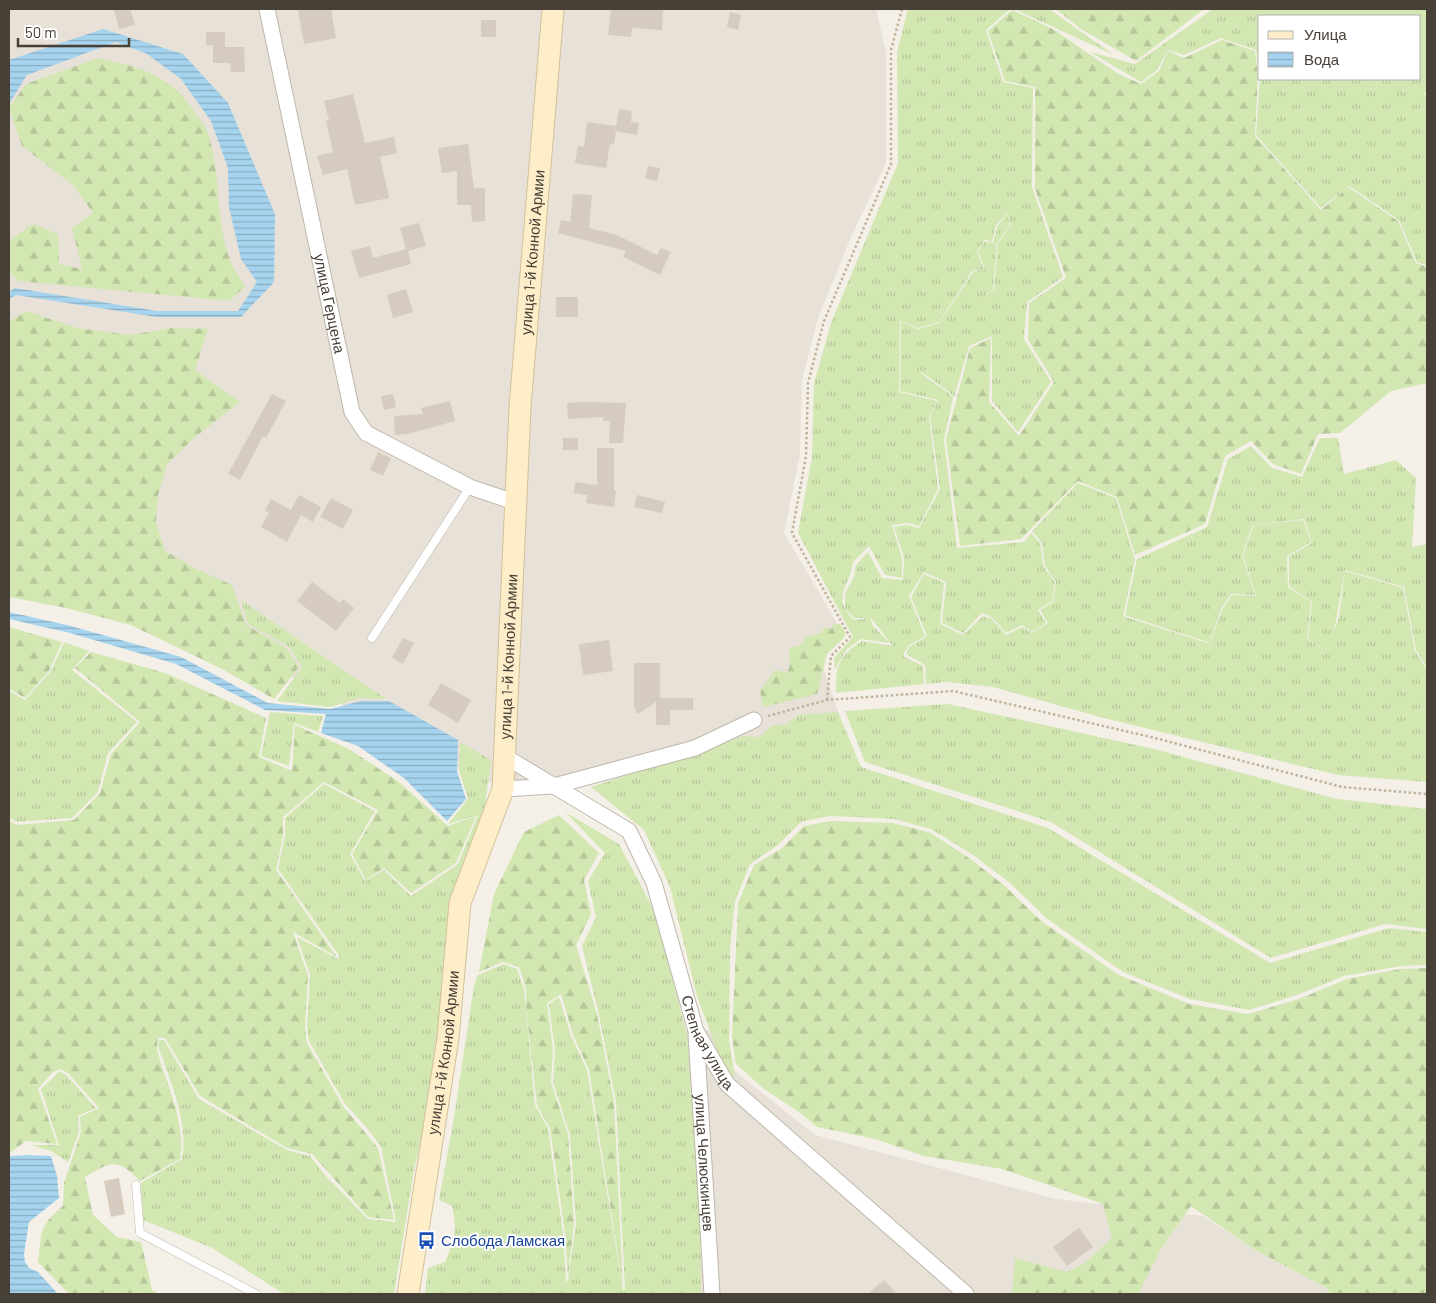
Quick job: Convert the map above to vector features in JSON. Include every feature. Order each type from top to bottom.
[{"type":"main road","name":"улица 1-й Конной Армии","points":[[408,1294],[448,1038],[460,903],[503,789],[506,757],[520,407],[552,9]]},
{"type":"street","name":"улица Герцена","points":[[267,9],[352,412],[366,433],[470,487],[517,503]]},
{"type":"street","points":[[503,789],[554,786],[695,748],[754,720]]},
{"type":"street","name":"Степная улица","points":[[506,757],[629,831],[654,883],[696,1031],[727,1084],[966,1294]]},
{"type":"street","name":"улица Челюскинцев","points":[[696,1031],[712,1294]]},
{"type":"lane","points":[[372,638],[470,487]]},
{"type":"lane","points":[[136,1186],[140,1233],[256,1294]]},
{"type":"path","points":[[827,700],[831,656],[850,636],[792,533],[806,456],[808,383],[824,321],[891,164],[891,50],[902,9]]},
{"type":"path","points":[[754,720],[827,700],[953,692],[1155,738],[1342,786],[1427,794]]},
{"type":"shaded area","points":[[9,9],[876,9],[886,52],[886,163],[851,237],[818,318],[802,380],[800,455],[784,533],[844,635],[818,652],[851,749],[484,783],[9,522]]},
{"type":"shaded area","points":[[679,1029],[723,1031],[732,1069],[815,1135],[1056,1199],[1203,1216],[1255,1250],[1325,1287],[1330,1294],[681,1294]]},
{"type":"green space","points":[[908,9],[1010,9],[986,30],[1003,82],[1033,88],[1032,187],[1063,277],[1027,302],[1024,339],[1051,382],[1018,432],[992,401],[992,336],[969,346],[954,397],[919,370],[953,398],[944,439],[957,548],[1024,542],[1031,533],[1040,543],[1044,567],[1055,582],[1052,601],[1038,610],[1046,623],[1032,632],[1022,625],[1006,633],[992,617],[982,613],[963,633],[942,623],[946,582],[924,572],[909,596],[925,636],[908,646],[903,656],[923,666],[924,684],[836,693],[836,676],[840,662],[854,646],[862,641],[893,646],[870,618],[873,626],[890,643],[861,639],[847,649],[835,669],[834,658],[853,637],[798,533],[812,457],[814,383],[831,323],[898,163],[897,52]],"holes":[[[1007,213],[1011,225],[998,243],[994,289],[981,301],[993,289],[997,243],[1010,225],[1007,214],[998,225],[993,243],[985,241],[978,252],[985,269],[974,271],[939,323],[918,329],[901,322],[900,391],[938,400],[930,416],[940,489],[919,528],[907,525],[894,527],[904,557],[903,580],[882,578],[868,552],[856,565],[854,577],[845,593],[845,608],[842,598],[843,592],[853,562],[869,546],[885,575],[902,578],[902,558],[892,525],[908,523],[919,526],[938,489],[929,416],[937,401],[899,392],[900,321],[918,328],[939,322],[973,270],[984,269],[977,252],[985,239],[992,242],[996,225]],[[846,610],[854,618],[870,618],[854,620]]]},
{"type":"green space","points":[[1014,9],[1049,9],[1114,55]]},
{"type":"green space","points":[[1056,9],[1204,9],[1136,61],[1081,29]]},
{"type":"green space","points":[[1213,9],[1427,9],[1427,92],[1424,92],[1427,99],[1427,265],[1417,262],[1399,220],[1349,186],[1321,208],[1256,135],[1260,80],[1421,80],[1421,15],[1258,15],[1258,62],[1256,50],[1221,38],[1184,55],[1168,50],[1157,70],[1141,82],[1090,52],[1135,64]]},
{"type":"green space","points":[[1012,10],[1053,29],[1117,73],[1141,84],[1159,71],[1168,51],[1184,58],[1222,40],[1255,51],[1258,75],[1255,136],[1321,210],[1348,187],[1398,221],[1416,263],[1427,267],[1427,383],[1391,391],[1340,433],[1318,434],[1301,474],[1273,464],[1251,441],[1225,456],[1205,524],[1135,555],[1117,497],[1078,481],[1021,539],[960,546],[946,439],[970,348],[991,338],[989,402],[1019,436],[1054,382],[1028,340],[1029,303],[1066,278],[1035,189],[1035,87],[1005,81],[988,31]]},
{"type":"green space","points":[[98,58],[141,69],[166,82],[187,101],[206,128],[215,164],[225,242],[230,261],[245,287],[229,301],[19,281],[9,272],[10,240],[33,224],[58,234],[59,264],[82,269],[72,228],[93,213],[73,185],[22,146],[9,108],[26,84]]},
{"type":"green space","points":[[26,311],[77,328],[131,335],[171,328],[208,329],[195,370],[240,402],[195,437],[167,464],[158,495],[156,522],[165,551],[198,570],[232,585],[246,625],[286,648],[299,667],[274,699],[224,670],[131,625],[66,608],[9,597],[9,322]]},
{"type":"green space","points":[[1320,438],[1338,438],[1344,474],[1396,460],[1416,478],[1412,547],[1427,544],[1427,668],[1416,650],[1404,587],[1345,570],[1334,631],[1339,617],[1345,571],[1403,588],[1415,651],[1427,670],[1427,782],[1338,775],[1104,718],[993,687],[947,682],[926,684],[925,665],[906,654],[909,647],[927,636],[911,597],[924,574],[944,583],[940,624],[963,635],[983,616],[991,618],[1006,635],[1022,627],[1032,633],[1048,623],[1040,610],[1053,602],[1056,582],[1045,566],[1042,543],[1032,531],[1078,483],[1116,498],[1135,560],[1123,616],[1210,644],[1222,610],[1232,595],[1256,596],[1243,555],[1254,525],[1303,520],[1311,542],[1287,556],[1288,587],[1311,602],[1307,639],[1328,653],[1308,639],[1312,602],[1289,586],[1289,556],[1312,543],[1304,519],[1253,525],[1242,555],[1255,595],[1231,594],[1221,609],[1210,643],[1125,615],[1137,559],[1207,527],[1228,459],[1251,446],[1272,468],[1302,477]]},
{"type":"green space","points":[[241,600],[386,699],[360,698],[329,707],[277,701],[302,667],[289,647],[248,624]]},
{"type":"green space","points":[[834,624],[840,624],[846,633],[843,639],[827,654],[817,694],[763,707],[760,691],[775,670],[787,673],[790,665],[789,648],[802,644],[806,637],[821,633],[825,627],[831,629]]},
{"type":"green space","points":[[9,627],[62,642],[49,671],[25,698],[9,689]]},
{"type":"green space","points":[[64,642],[89,651],[72,670],[137,722],[108,753],[98,792],[72,818],[16,822],[9,817],[9,691],[25,700],[51,671]]},
{"type":"green space","points":[[91,652],[165,673],[266,718],[259,757],[292,771],[295,725],[349,749],[399,782],[448,826],[476,816],[456,863],[411,893],[384,868],[366,880],[352,854],[378,810],[324,782],[283,817],[283,836],[276,870],[337,957],[293,932],[308,976],[305,1027],[307,1043],[343,1106],[378,1148],[394,1220],[368,1217],[312,1154],[287,1148],[200,1096],[165,1038],[158,1038],[159,1056],[180,1127],[180,1159],[140,1181],[125,1168],[114,1164],[108,1165],[85,1177],[93,1215],[117,1237],[141,1242],[152,1290],[158,1294],[69,1294],[38,1262],[41,1236],[45,1225],[63,1206],[64,1183],[81,1132],[80,1117],[99,1108],[69,1074],[60,1069],[53,1072],[38,1089],[57,1144],[26,1141],[11,1152],[9,1150],[9,820],[16,825],[74,820],[100,793],[111,754],[140,722],[75,668]]},
{"type":"green space","points":[[948,704],[1154,749],[1337,799],[1427,809],[1427,929],[1385,924],[1271,958],[1051,822],[865,762],[845,711]]},
{"type":"green space","points":[[270,712],[323,716],[318,732],[294,723],[289,766],[261,756]]},
{"type":"green space","points":[[838,712],[861,767],[1048,828],[1270,963],[1389,928],[1427,932],[1427,965],[1401,966],[1344,976],[1297,995],[1249,1010],[1190,999],[1123,972],[1046,918],[1010,883],[973,855],[931,829],[894,819],[829,816],[801,822],[778,845],[750,864],[735,901],[730,949],[729,1040],[735,1077],[723,1066],[697,996],[670,887],[644,830],[591,787],[744,736],[759,737],[772,726],[787,724],[798,715]]},
{"type":"green space","points":[[460,742],[491,760],[485,806],[465,862],[446,931],[441,1015],[431,1096],[414,1170],[394,1294],[284,1294],[212,1248],[143,1220],[141,1183],[182,1159],[183,1131],[181,1116],[158,1046],[159,1040],[164,1040],[199,1099],[287,1150],[310,1156],[324,1174],[368,1219],[396,1222],[381,1147],[368,1129],[345,1104],[309,1041],[307,1027],[310,975],[297,937],[338,959],[340,957],[278,869],[285,836],[285,818],[324,784],[375,811],[350,854],[365,881],[384,870],[411,896],[458,864],[478,815],[448,824],[468,799],[459,770]]},
{"type":"green space","points":[[565,812],[619,844],[655,912],[687,1035],[700,1205],[701,1294],[425,1294],[428,1268],[445,1262],[454,1235],[455,1222],[452,1206],[439,1200],[454,1118],[474,985],[478,975],[504,964],[517,969],[524,989],[535,1105],[548,1128],[563,1233],[566,1281],[568,1281],[576,1224],[570,1135],[553,1082],[555,1051],[549,1004],[559,997],[571,1036],[587,1070],[623,1290],[625,1290],[616,1102],[599,1015],[582,946],[596,917],[588,881],[605,853]]},
{"type":"green space","points":[[559,815],[599,853],[584,880],[591,914],[576,945],[597,1014],[614,1101],[623,1288],[589,1070],[573,1035],[561,994],[547,1003],[553,1050],[551,1082],[568,1134],[574,1223],[568,1278],[565,1233],[550,1128],[537,1105],[526,1008],[526,988],[519,967],[503,962],[479,972],[494,894],[524,832]]},
{"type":"green space","points":[[830,821],[893,823],[931,833],[969,858],[1005,886],[1040,920],[1119,975],[1189,1004],[1248,1014],[1299,999],[1347,979],[1400,969],[1427,968],[1427,1294],[1331,1294],[1325,1287],[1255,1250],[1191,1206],[1161,1249],[1138,1294],[1012,1294],[1015,1258],[1067,1272],[1085,1263],[1112,1238],[1103,1204],[1002,1169],[924,1156],[875,1139],[817,1127],[799,1112],[764,1089],[736,1064],[732,1038],[738,903],[754,865],[782,848],[804,826]]},
{"type":"green space","points":[[60,1071],[67,1076],[96,1108],[78,1116],[79,1132],[68,1162],[51,1151],[31,1145],[59,1145],[41,1089]]},
{"type":"water","points":[[103,29],[183,54],[228,103],[275,214],[274,282],[241,317],[157,317],[16,295],[9,299],[9,292],[15,288],[157,311],[238,311],[257,282],[241,259],[229,207],[228,168],[211,121],[181,79],[147,54],[116,42],[27,75],[9,104],[9,60]]},
{"type":"water","points":[[9,612],[71,626],[181,657],[268,703],[330,709],[361,701],[389,701],[458,740],[457,771],[466,799],[447,821],[404,778],[358,746],[321,733],[326,714],[265,710],[176,664],[70,633],[9,619]]},
{"type":"water","points":[[9,1156],[51,1156],[57,1176],[59,1198],[29,1222],[24,1254],[25,1262],[29,1268],[38,1272],[58,1294],[9,1294]]},
{"type":"building","points":[[114,9],[130,9],[135,25],[119,29]]},
{"type":"building","points":[[331,9],[336,38],[304,44],[298,10]]},
{"type":"building","points":[[611,9],[663,9],[662,30],[632,28],[631,37],[608,35]]},
{"type":"building","points":[[730,12],[741,15],[738,30],[727,27]]},
{"type":"building","points":[[481,20],[496,20],[496,37],[481,37]]},
{"type":"building","points":[[206,32],[225,32],[225,47],[244,47],[245,72],[231,72],[230,63],[213,63],[213,45],[206,45]]},
{"type":"building","points":[[353,94],[365,143],[394,137],[397,153],[380,157],[389,198],[355,205],[347,169],[323,175],[317,156],[333,152],[326,121],[329,120],[324,101]]},
{"type":"building","points":[[619,109],[632,111],[631,122],[639,123],[637,135],[616,131],[614,145],[610,144],[606,168],[575,163],[578,146],[584,147],[587,122],[616,126]]},
{"type":"building","points":[[468,144],[474,188],[485,188],[485,221],[472,222],[471,205],[457,205],[457,171],[442,173],[438,148]]},
{"type":"building","points":[[648,166],[660,168],[657,181],[645,178]]},
{"type":"building","points":[[573,194],[592,195],[589,228],[617,235],[657,255],[661,248],[671,252],[660,275],[623,257],[626,251],[558,233],[561,220],[570,222]]},
{"type":"building","points":[[419,223],[426,246],[408,251],[411,264],[359,278],[351,251],[370,246],[373,258],[406,249],[400,228]]},
{"type":"building","points":[[406,289],[413,312],[393,318],[387,295]]},
{"type":"building","points":[[556,297],[578,297],[578,317],[556,317]]},
{"type":"building","points":[[272,394],[286,401],[266,438],[263,436],[240,480],[228,474]]},
{"type":"building","points":[[393,394],[396,407],[384,410],[381,396]]},
{"type":"building","points":[[450,401],[455,421],[408,434],[395,435],[394,416],[423,414],[421,408]]},
{"type":"building","points":[[567,403],[626,403],[623,443],[609,443],[610,421],[603,421],[603,417],[568,419]]},
{"type":"building","points":[[563,438],[578,438],[578,450],[563,450]]},
{"type":"building","points":[[597,448],[614,448],[614,490],[616,491],[614,507],[586,503],[587,495],[574,493],[575,482],[597,485]]},
{"type":"building","points":[[378,452],[391,458],[383,476],[370,470]]},
{"type":"building","points":[[299,495],[321,507],[313,522],[301,515],[287,542],[261,527],[269,513],[265,510],[271,499],[291,510]]},
{"type":"building","points":[[637,495],[665,502],[662,513],[634,507]]},
{"type":"building","points":[[331,498],[353,510],[343,529],[320,517]]},
{"type":"building","points":[[312,582],[340,603],[343,599],[354,608],[336,631],[297,601]]},
{"type":"building","points":[[403,638],[414,643],[403,664],[392,658]]},
{"type":"building","points":[[609,640],[613,671],[583,675],[579,644]]},
{"type":"building","points":[[634,663],[660,663],[660,698],[693,698],[693,710],[670,710],[670,725],[656,725],[656,702],[638,714],[634,707]]},
{"type":"building","points":[[441,683],[471,700],[458,723],[428,705]]},
{"type":"building","points":[[119,1178],[125,1214],[111,1217],[104,1181]]},
{"type":"building","points":[[1079,1228],[1093,1247],[1067,1266],[1053,1247]]},
{"type":"building","points":[[884,1280],[897,1294],[868,1294]]},
{"type":"place","name":"Слобода Ламская","points":[[427,1241]]}]
